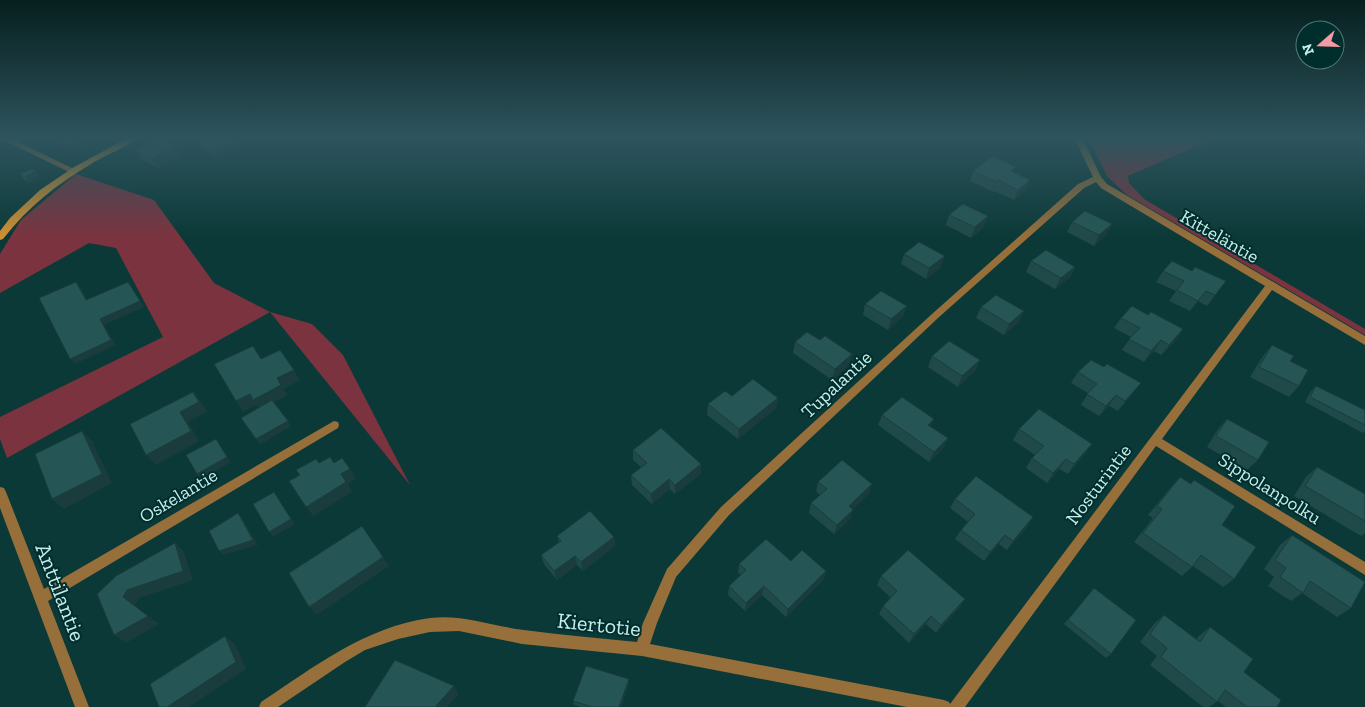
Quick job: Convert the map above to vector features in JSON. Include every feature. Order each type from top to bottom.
[{"type":"street","points":[[0,237],[18,214],[45,189],[69,172]]},
{"type":"street","name":"Kitteläntie","points":[[1094,172],[1097,178],[1123,199],[1271,284],[1365,341]]},
{"type":"street","name":"Tupalantie","points":[[642,649],[650,622],[671,573],[725,510],[1081,186],[1097,178]]},
{"type":"street","name":"Nosturintie","points":[[956,707],[1271,284]]},
{"type":"street","name":"Oskelantie","points":[[41,598],[334,425]]},
{"type":"street","name":"Sippolanpolku","points":[[1155,440],[1365,568]]},
{"type":"street","name":"Anttilantie","points":[[0,492],[82,707]]},
{"type":"street","name":"Kiertotie","points":[[266,707],[340,657],[362,645],[398,632],[430,625],[459,624],[522,637],[642,649],[929,702],[944,707]]},
{"type":"shaded area","points":[[1105,172],[1137,172],[1128,176],[1129,183],[1144,199],[1365,329],[1365,335],[1127,195]]},
{"type":"shaded area","points":[[76,174],[154,200],[214,283],[270,312],[7,458],[0,439],[0,417],[163,337],[116,248],[89,243],[0,293],[0,254],[21,220]]},
{"type":"shaded area","points":[[270,312],[312,324],[343,355],[410,485]]},
{"type":"building","points":[[25,172],[34,172],[25,177],[20,174]]},
{"type":"building","points":[[975,172],[1013,172],[1030,180],[1018,190],[998,180],[997,182]]},
{"type":"building","points":[[963,204],[988,216],[975,227],[949,215]]},
{"type":"building","points":[[1085,211],[1112,224],[1099,235],[1072,222]]},
{"type":"building","points":[[919,242],[945,256],[929,268],[904,254]]},
{"type":"building","points":[[1046,250],[1075,267],[1061,278],[1031,261]]},
{"type":"building","points":[[1172,261],[1192,271],[1195,267],[1226,281],[1215,295],[1206,291],[1198,301],[1177,290],[1184,281],[1163,271]]},
{"type":"building","points":[[76,282],[86,300],[128,282],[140,301],[100,319],[111,340],[70,359],[39,298]]},
{"type":"building","points":[[881,291],[907,306],[891,319],[865,304]]},
{"type":"building","points":[[996,295],[1024,311],[1009,324],[981,307]]},
{"type":"building","points":[[1132,306],[1148,315],[1151,312],[1183,329],[1169,345],[1161,340],[1151,351],[1129,339],[1140,328],[1121,318]]},
{"type":"building","points":[[807,332],[820,340],[825,336],[852,354],[835,369],[795,342]]},
{"type":"building","points":[[949,341],[980,360],[962,376],[932,356]]},
{"type":"building","points":[[1272,345],[1294,356],[1290,361],[1308,370],[1299,386],[1259,367]]},
{"type":"building","points":[[253,346],[261,359],[280,350],[294,370],[277,378],[281,385],[253,400],[250,394],[236,401],[214,364]]},
{"type":"building","points":[[1091,360],[1104,367],[1107,364],[1141,383],[1125,401],[1116,395],[1106,406],[1087,394],[1097,384],[1078,372]]},
{"type":"building","points":[[753,379],[778,398],[739,429],[708,404],[725,391],[732,396]]},
{"type":"building","points":[[1316,386],[1365,410],[1365,425],[1310,397]]},
{"type":"building","points":[[193,392],[199,402],[180,412],[191,431],[146,455],[130,424]]},
{"type":"building","points":[[902,397],[934,419],[928,425],[948,438],[934,452],[882,415]]},
{"type":"building","points":[[272,400],[288,421],[256,439],[241,418]]},
{"type":"building","points":[[1039,409],[1092,444],[1074,464],[1066,459],[1053,473],[1032,458],[1044,446],[1019,429]]},
{"type":"building","points":[[1227,419],[1269,442],[1258,460],[1216,436]]},
{"type":"building","points":[[661,428],[701,464],[675,485],[669,479],[651,494],[631,475],[647,463],[633,450]]},
{"type":"building","points":[[82,431],[102,474],[52,499],[35,454]]},
{"type":"building","points":[[216,439],[227,457],[197,474],[186,455]]},
{"type":"building","points":[[330,457],[334,463],[342,458],[350,469],[341,474],[346,482],[306,507],[289,481],[300,475],[296,470],[316,459],[319,463]]},
{"type":"building","points":[[842,460],[872,484],[849,506],[853,510],[837,525],[811,503],[827,489],[818,482]]},
{"type":"building","points":[[1317,467],[1365,494],[1365,521],[1305,486]]},
{"type":"building","points":[[976,476],[1033,517],[1013,541],[1005,535],[990,552],[961,530],[975,514],[955,499]]},
{"type":"building","points":[[1180,477],[1191,484],[1194,480],[1235,506],[1222,525],[1256,547],[1234,579],[1201,555],[1192,567],[1143,533],[1162,509],[1157,506]]},
{"type":"building","points":[[274,492],[291,519],[269,532],[253,504]]},
{"type":"building","points":[[590,511],[614,537],[581,562],[575,556],[554,571],[541,555],[561,541],[557,536]]},
{"type":"building","points":[[238,513],[253,540],[219,551],[209,531]]},
{"type":"building","points":[[362,526],[383,557],[309,607],[289,573]]},
{"type":"building","points":[[1292,535],[1365,582],[1351,608],[1310,581],[1303,593],[1280,577],[1286,568],[1275,560]]},
{"type":"building","points":[[766,539],[791,561],[802,550],[826,571],[788,609],[764,586],[746,603],[729,586],[746,570],[739,564]]},
{"type":"building","points":[[175,543],[183,571],[127,590],[123,597],[148,616],[114,635],[97,594],[116,576]]},
{"type":"building","points":[[908,550],[965,599],[941,625],[931,616],[914,634],[883,606],[897,591],[881,576]]},
{"type":"building","points":[[1094,588],[1136,620],[1111,654],[1068,620]]},
{"type":"building","points":[[1164,615],[1200,642],[1210,627],[1253,659],[1244,672],[1281,700],[1277,707],[1247,707],[1225,690],[1217,702],[1161,657],[1167,648],[1150,634]]},
{"type":"building","points":[[225,636],[236,662],[167,707],[159,707],[150,684]]},
{"type":"building","points":[[395,660],[454,686],[435,707],[365,707]]},
{"type":"building","points":[[586,666],[629,679],[619,707],[592,707],[573,701]]}]
